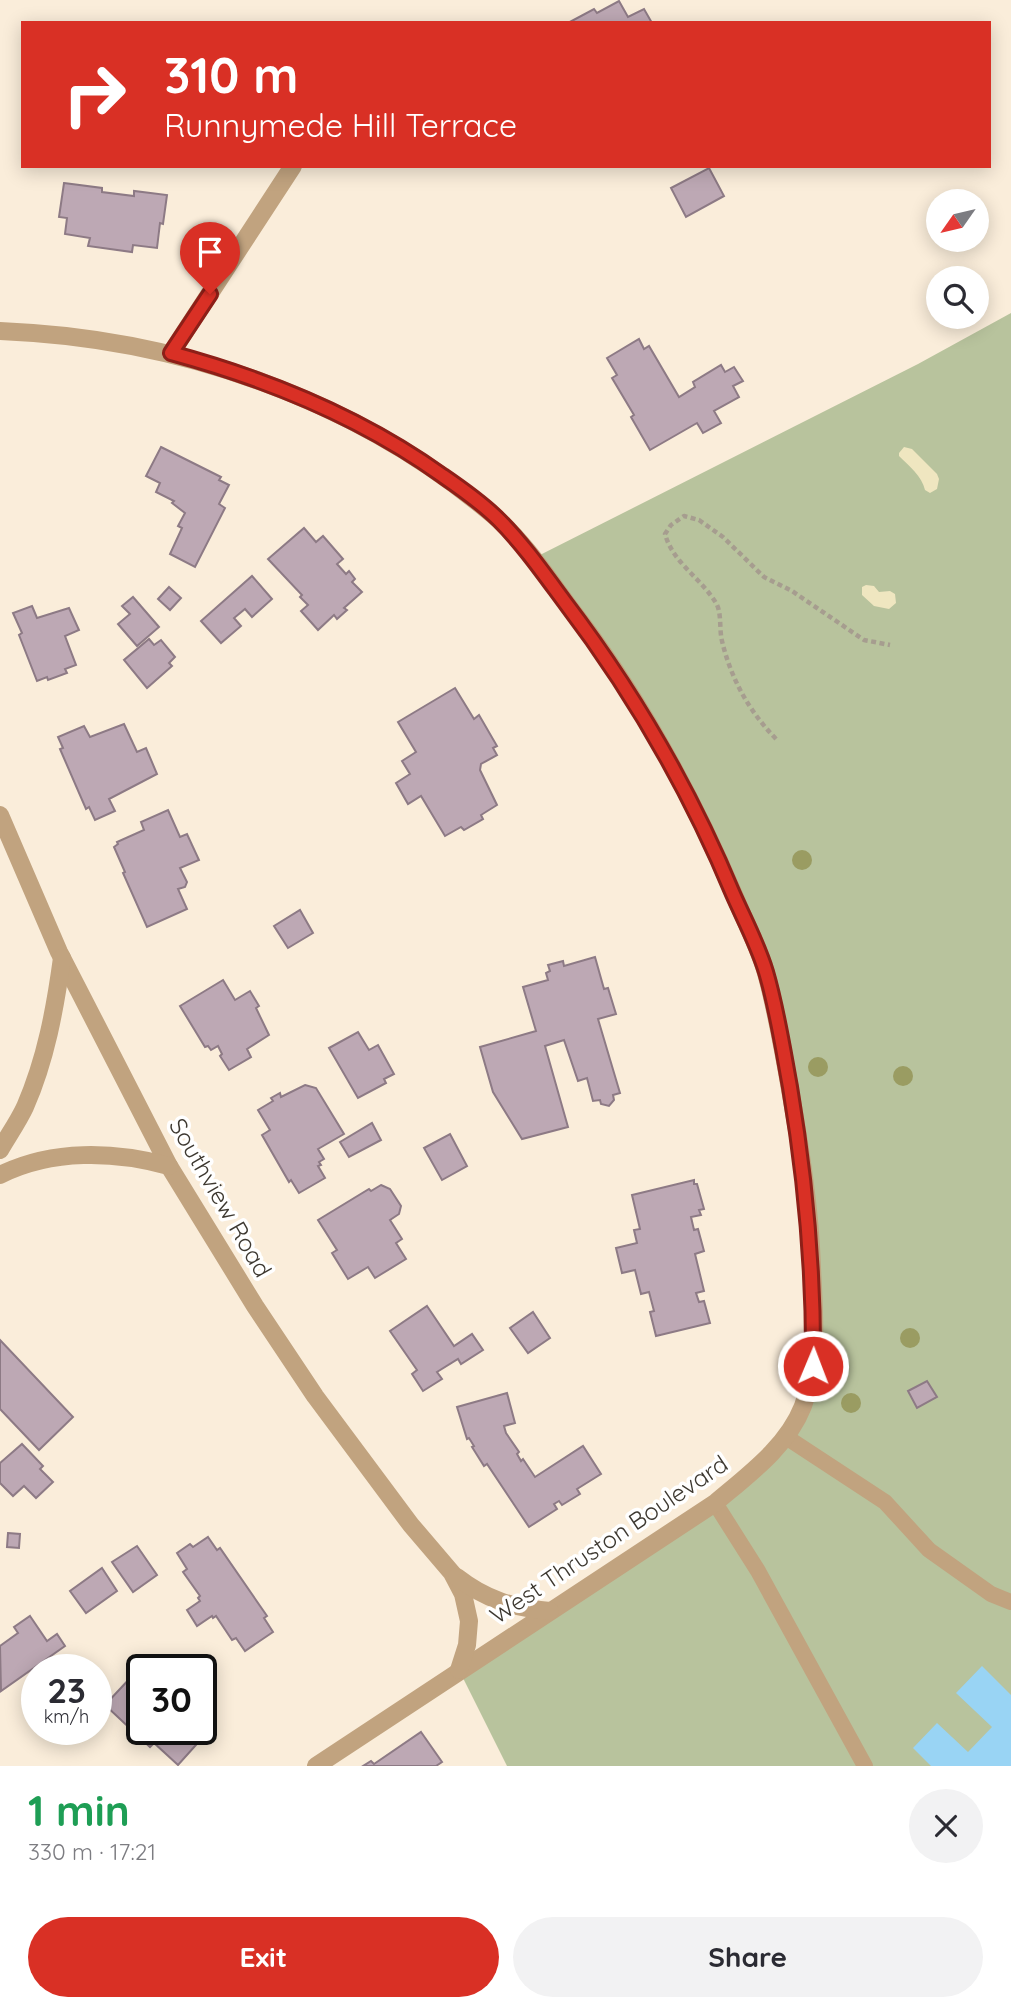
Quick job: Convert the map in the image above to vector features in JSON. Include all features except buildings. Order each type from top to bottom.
[{"type":"street","points":[[171,353],[292,168]]},
{"type":"street","name":"West Thruston Boulevard","points":[[0,331],[89,338],[171,353],[226,368],[292,393],[397,445],[498,519],[601,650],[658,739],[708,833],[766,971],[787,1069],[811,1239],[813,1366],[801,1410],[786,1437],[755,1469],[715,1503],[316,1766]]},
{"type":"street","name":"Southview Road","points":[[0,815],[62,958],[169,1166],[315,1396],[411,1525],[452,1573],[472,1589],[494,1601],[521,1609],[550,1611]]},
{"type":"street","points":[[0,1150],[24,1109],[42,1064],[55,1009],[62,958]]},
{"type":"street","points":[[0,1175],[44,1159],[83,1155],[135,1157],[169,1166]]},
{"type":"street","name":"Southview Road","points":[[452,1573],[463,1594],[469,1621],[467,1645],[459,1670]]},
{"type":"lane","points":[[786,1437],[885,1502],[929,1550],[990,1594],[1011,1602]]},
{"type":"lane","points":[[715,1503],[758,1571],[865,1766]]},
{"type":"path","points":[[776,739],[756,718],[731,675],[720,635],[718,606],[668,547],[665,534],[671,525],[684,516],[699,520],[723,537],[764,577],[792,590],[864,640],[890,645]]},
{"type":"green space","points":[[1011,313],[1011,1766],[507,1766],[459,1670],[755,1469],[810,1384],[811,1239],[766,971],[658,739],[532,559],[918,364],[982,329],[989,329],[989,325]]},
{"type":"sand","points":[[904,447],[912,449],[937,474],[937,489],[930,493],[925,490],[918,476],[899,456]]},
{"type":"sand","points":[[874,586],[879,592],[890,591],[895,594],[896,603],[889,609],[874,606],[862,595],[862,587]]},
{"type":"water","points":[[982,1666],[1011,1695],[1011,1766],[931,1766],[913,1748],[937,1723],[968,1752],[992,1727],[956,1693]]},
{"type":"route","points":[[210,294],[171,353],[226,368],[292,393],[397,445],[459,488],[498,519],[532,559],[601,650],[658,739],[708,833],[766,971],[785,1057],[802,1155],[811,1239],[813,1366]]}]
